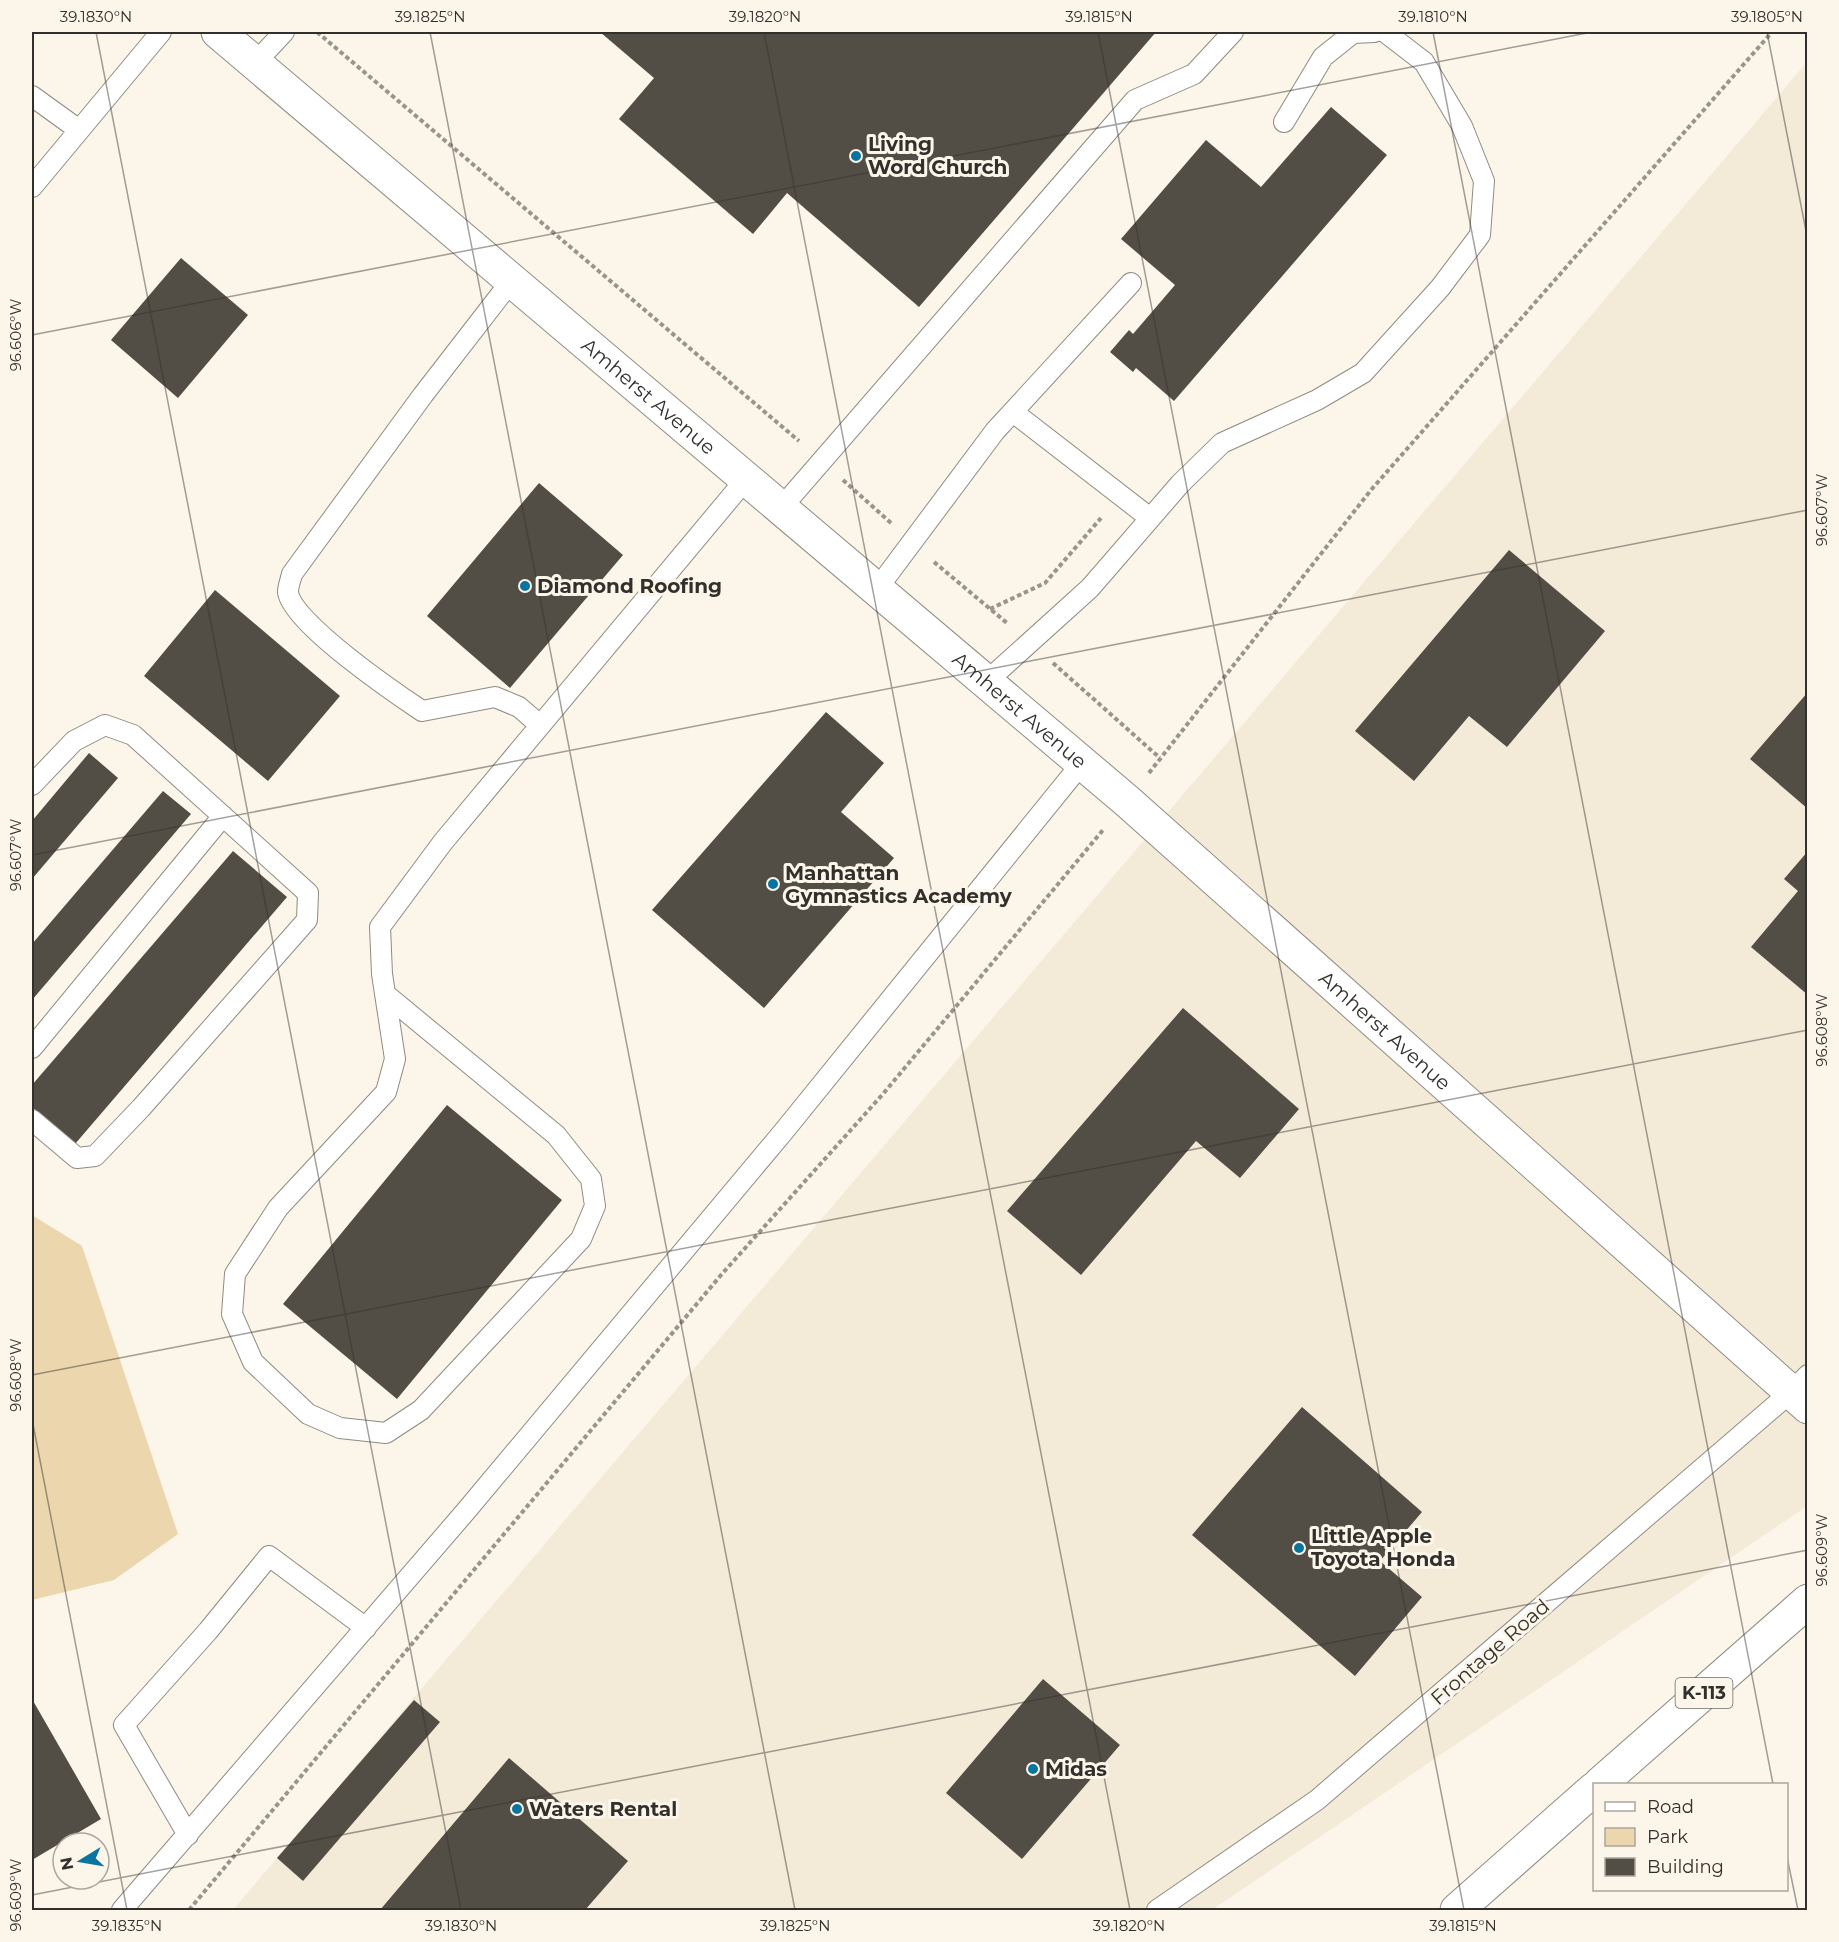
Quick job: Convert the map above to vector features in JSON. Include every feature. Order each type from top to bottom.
[{"type":"street","name":"Amherst Avenue","points":[[218,32],[1127,801],[1802,1391]]},
{"type":"street","name":"K-113","points":[[1602,1783],[1808,1601]]},
{"type":"street","points":[[1457,1911],[1593,1790]]},
{"type":"lane","points":[[32,187],[161,32]]},
{"type":"lane","points":[[255,63],[284,32]]},
{"type":"lane","points":[[781,508],[1135,100],[1194,74],[1233,32]]},
{"type":"lane","points":[[1284,122],[1323,57],[1353,33],[1374,32]]},
{"type":"lane","points":[[986,682],[1090,588],[1180,484],[1222,442],[1317,400],[1363,373],[1440,288],[1480,235],[1484,182],[1462,126],[1424,62],[1385,32]]},
{"type":"lane","points":[[32,96],[79,130]]},
{"type":"lane","points":[[512,280],[423,395],[292,574],[288,593],[302,618],[382,684],[422,711],[495,697],[519,707],[540,725]]},
{"type":"lane","points":[[877,589],[995,431],[1131,283]]},
{"type":"lane","points":[[1013,412],[1150,518]]},
{"type":"lane","points":[[385,994],[556,1135],[591,1179],[595,1206],[581,1239],[421,1410],[386,1433],[340,1428],[308,1414],[253,1362],[232,1314],[235,1274],[278,1208],[386,1092],[395,1059],[385,994],[382,974],[380,927],[443,842],[746,479]]},
{"type":"lane","points":[[32,785],[74,741],[105,725],[133,735],[308,893],[307,920],[141,1108],[95,1156],[77,1158],[32,1120]]},
{"type":"lane","points":[[122,1911],[366,1628],[784,1131],[1082,763]]},
{"type":"lane","points":[[32,1048],[223,816]]},
{"type":"lane","name":"Frontage Road","points":[[1157,1911],[1317,1800],[1802,1391]]},
{"type":"lane","points":[[188,1835],[124,1725],[208,1631],[269,1556],[366,1628]]},
{"type":"path","points":[[317,32],[822,461],[912,543],[1030,642],[1160,758]]},
{"type":"path","points":[[189,1911],[721,1275],[883,1094],[1127,801],[1371,490],[1772,32]]},
{"type":"path","points":[[990,609],[1044,583],[1120,495]]},
{"type":"shaded area","points":[[1807,62],[1807,1506],[1212,1910],[233,1910]]},
{"type":"green space","points":[[32,1215],[82,1246],[178,1534],[114,1580],[32,1600]]},
{"type":"building","name":"Living Word Church","points":[[600,32],[1156,32],[919,307],[787,193],[753,234],[619,119],[654,78]]},
{"type":"building","points":[[1331,107],[1387,155],[1174,401],[1136,368],[1133,372],[1110,352],[1129,330],[1133,334],[1175,285],[1121,239],[1206,140],[1261,187]]},
{"type":"building","points":[[181,258],[248,315],[178,398],[111,340]]},
{"type":"building","name":"Diamond Roofing","points":[[539,483],[623,555],[510,688],[427,616]]},
{"type":"building","points":[[1509,550],[1605,631],[1507,747],[1469,716],[1414,781],[1355,731]]},
{"type":"building","points":[[215,590],[340,696],[268,781],[144,676]]},
{"type":"building","points":[[1808,692],[1808,809],[1750,759]]},
{"type":"building","name":"Manhattan Gymnastics Academy","points":[[826,712],[884,763],[841,812],[894,858],[764,1008],[652,910]]},
{"type":"building","points":[[89,753],[118,778],[32,879],[32,821]]},
{"type":"building","points":[[163,791],[191,814],[32,1000],[32,944]]},
{"type":"building","points":[[233,851],[287,897],[75,1144],[32,1107],[32,1085]]},
{"type":"building","points":[[1808,851],[1808,995],[1751,947],[1798,891],[1784,879]]},
{"type":"building","points":[[1183,1008],[1299,1109],[1240,1178],[1196,1141],[1081,1275],[1007,1211]]},
{"type":"building","points":[[447,1105],[562,1200],[397,1399],[283,1304]]},
{"type":"building","name":"Little Apple Toyota Honda","points":[[1302,1407],[1422,1512],[1380,1561],[1422,1597],[1355,1676],[1192,1535]]},
{"type":"building","name":"Midas","points":[[1043,1679],[1120,1745],[1022,1859],[946,1793]]},
{"type":"building","points":[[32,1699],[101,1819],[81,1831],[51,1831],[51,1849],[32,1860]]},
{"type":"building","points":[[414,1700],[440,1722],[303,1881],[277,1858]]},
{"type":"building","name":"Waters Rental","points":[[509,1758],[628,1861],[585,1910],[380,1910]]},
{"type":"place","name":"Living Word Church","points":[[856,156]]},
{"type":"place","name":"Diamond Roofing","points":[[525,586]]},
{"type":"place","name":"Manhattan Gymnastics Academy","points":[[773,884]]},
{"type":"place","name":"Little Apple Toyota Honda","points":[[1299,1548]]},
{"type":"place","name":"Midas","points":[[1033,1769]]},
{"type":"place","name":"Waters Rental","points":[[517,1809]]}]
